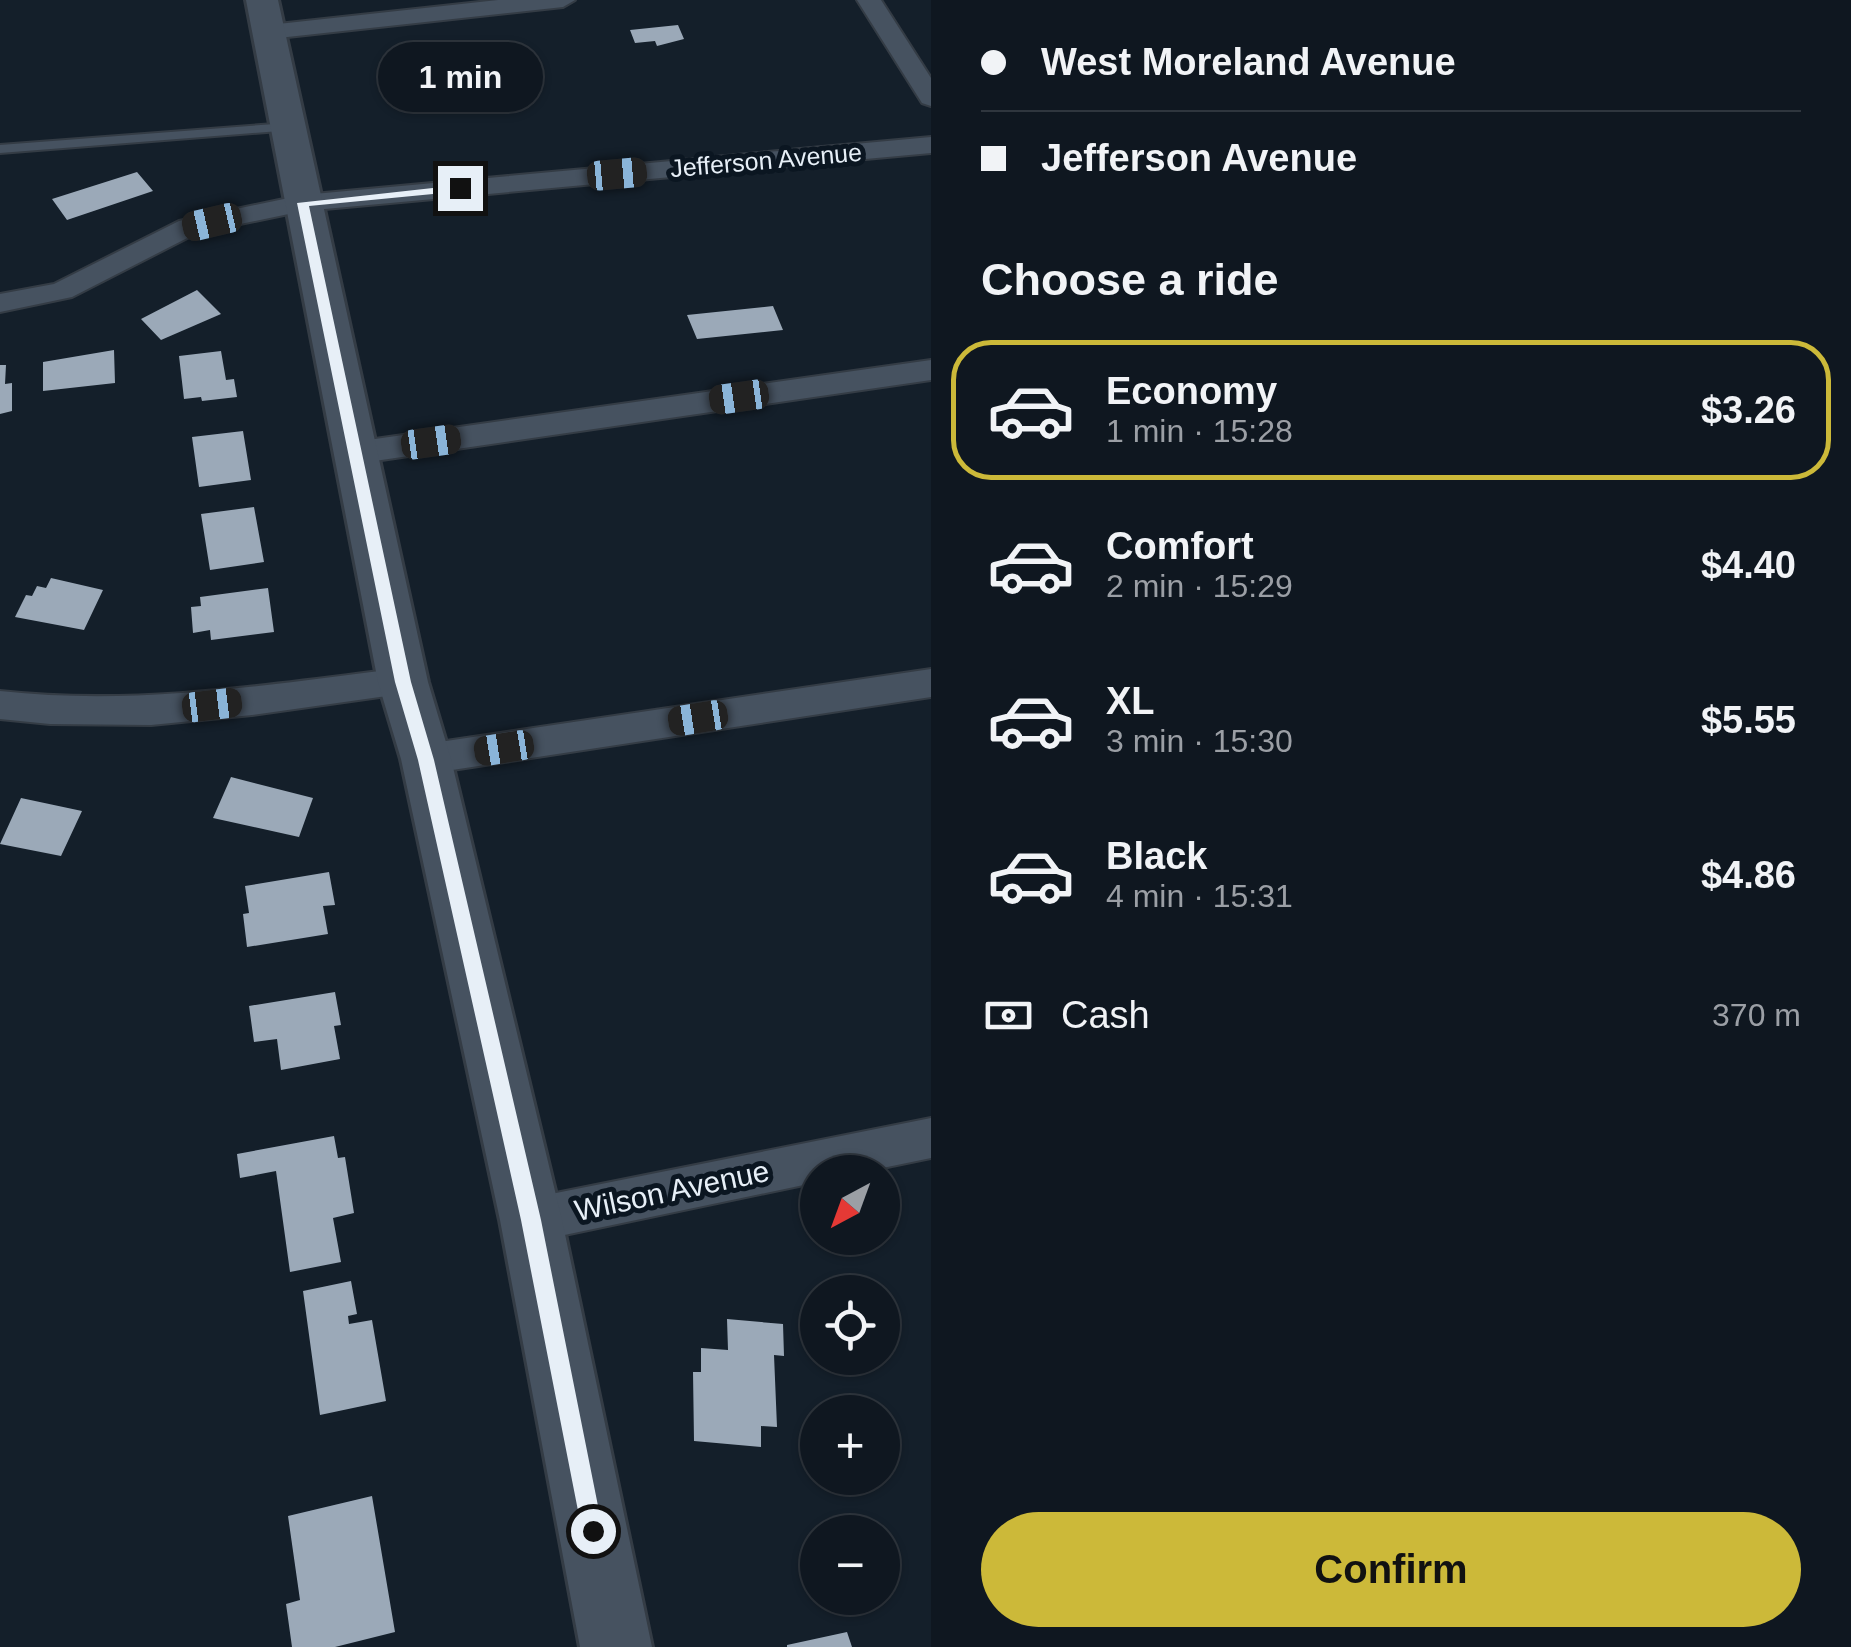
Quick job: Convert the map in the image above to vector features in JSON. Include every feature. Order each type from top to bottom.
[{"type":"street","points":[[563,0],[266,16],[403,682],[426,760],[531,1220],[616,1647]]},
{"type":"street","points":[[868,0],[931,98]]},
{"type":"street","name":"Jefferson Avenue","points":[[0,302],[62,291],[83,283],[140,249],[189,227],[302,203],[931,144]]},
{"type":"street","points":[[354,453],[931,370]]},
{"type":"street","points":[[0,704],[80,713],[136,714],[403,682]]},
{"type":"street","points":[[426,760],[931,682]]},
{"type":"street","name":"Wilson Avenue","points":[[531,1220],[931,1138]]},
{"type":"lane","points":[[0,149],[288,128]]},
{"type":"building","points":[[678,25],[684,39],[657,46],[655,41],[635,43],[630,30]]},
{"type":"building","points":[[137,172],[153,191],[67,220],[52,199]]},
{"type":"building","points":[[197,290],[221,314],[161,340],[141,319]]},
{"type":"building","points":[[773,306],[783,330],[697,339],[687,315]]},
{"type":"building","points":[[114,350],[115,383],[43,391],[43,362]]},
{"type":"building","points":[[221,351],[226,380],[234,379],[237,397],[184,399],[179,356]]},
{"type":"building","points":[[0,365],[6,365],[5,384],[12,383],[12,411],[0,414]]},
{"type":"building","points":[[243,431],[251,480],[199,487],[192,437]]},
{"type":"building","points":[[254,507],[264,562],[210,570],[201,514]]},
{"type":"building","points":[[51,578],[103,590],[84,630],[15,617],[26,595],[32,596],[37,586],[46,588]]},
{"type":"building","points":[[268,588],[274,632],[211,640],[210,630],[193,633],[191,607],[201,606],[200,597]]},
{"type":"building","points":[[231,777],[313,798],[299,837],[213,818]]},
{"type":"building","points":[[21,798],[82,811],[61,856],[0,844]]},
{"type":"building","points":[[329,872],[335,905],[323,906],[328,934],[247,947],[243,914],[249,913],[245,886]]},
{"type":"building","points":[[335,992],[341,1025],[334,1026],[340,1059],[281,1070],[277,1039],[254,1042],[249,1006]]},
{"type":"building","points":[[334,1136],[338,1158],[345,1157],[354,1213],[333,1218],[341,1262],[290,1272],[276,1171],[240,1178],[237,1154]]},
{"type":"building","points":[[351,1281],[357,1314],[348,1316],[349,1324],[372,1320],[386,1401],[320,1415],[303,1291]]},
{"type":"building","points":[[727,1319],[783,1324],[784,1356],[774,1355],[777,1427],[761,1426],[761,1447],[694,1441],[693,1372],[701,1372],[701,1348],[728,1350]]},
{"type":"building","points":[[372,1496],[395,1632],[335,1647],[292,1647],[286,1604],[300,1600],[288,1516]]},
{"type":"building","points":[[847,1632],[852,1647],[787,1647],[787,1645]]},
{"type":"route","points":[[460,188],[302,203],[403,682],[426,760],[531,1220],[593,1531]]}]
